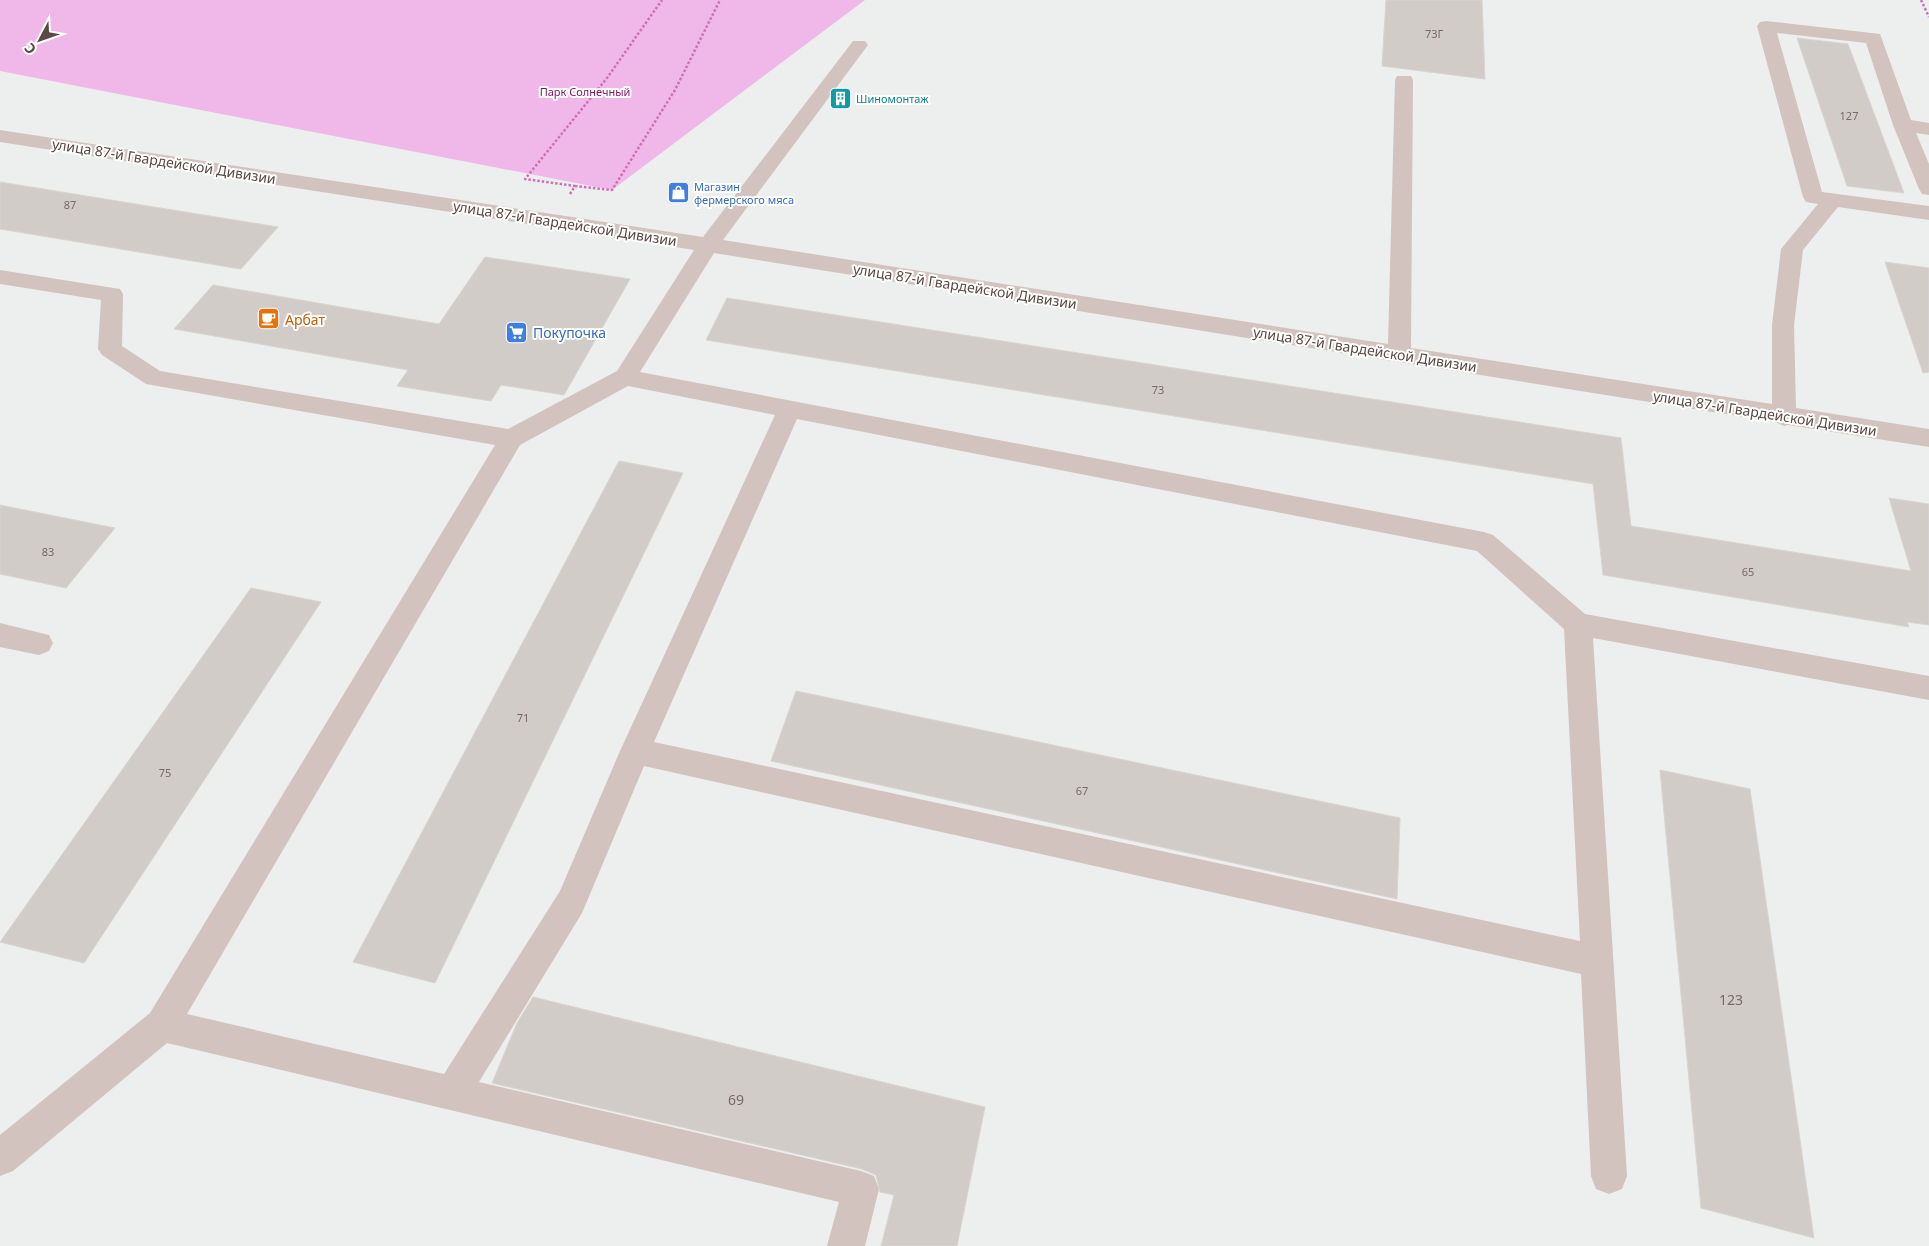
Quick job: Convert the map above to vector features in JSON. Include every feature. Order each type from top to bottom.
[{"type":"street","points":[[1929,189],[1903,125],[1874,38],[1766,26],[1813,197],[1929,213]]},
{"type":"street","points":[[0,1158],[162,1025],[511,439],[625,377],[708,245],[859,45]]},
{"type":"street","points":[[1399,354],[1404,80]]},
{"type":"street","points":[[1903,125],[1929,129]]},
{"type":"street","name":"улица 87-й Гвардейской Дивизии","points":[[0,136],[551,220],[1784,417],[1929,438]]},
{"type":"street","points":[[1784,417],[1783,326],[1792,249],[1833,200]]},
{"type":"street","points":[[0,277],[112,294],[110,349],[154,378],[511,439]]},
{"type":"street","points":[[625,377],[1484,542],[1578,624],[1929,688]]},
{"type":"street","points":[[452,1093],[571,902],[635,751],[789,410]]},
{"type":"street","points":[[1578,624],[1609,1176]]},
{"type":"street","points":[[0,635],[39,643]]},
{"type":"street","points":[[635,751],[1597,961]]},
{"type":"street","points":[[162,1025],[861,1190],[846,1246]]},
{"type":"path","points":[[662,0],[607,78],[525,179],[612,190],[675,90],[720,0]]},
{"type":"path","points":[[1922,0],[1929,17]]},
{"type":"path","points":[[551,220],[575,186]]},
{"type":"green space","name":"Парк Солнечный","points":[[0,0],[865,0],[612,190],[0,71]]},
{"type":"building","points":[[1386,0],[1482,0],[1485,79],[1382,66]]},
{"type":"building","points":[[1797,38],[1848,44],[1904,193],[1847,186]]},
{"type":"building","points":[[0,182],[278,227],[241,269],[0,229]]},
{"type":"building","name":"Покупочка","points":[[485,257],[630,279],[564,395],[501,385],[491,401],[397,386],[408,370],[174,329],[213,285],[439,324]]},
{"type":"building","points":[[1885,262],[1929,268],[1929,372],[1923,373]]},
{"type":"building","points":[[727,298],[1621,438],[1631,526],[1911,571],[1889,498],[1929,504],[1929,625],[1907,622],[1909,627],[1603,575],[1593,484],[706,340]]},
{"type":"building","points":[[619,461],[683,473],[435,983],[353,962]]},
{"type":"building","points":[[0,505],[115,528],[66,588],[0,574]]},
{"type":"building","points":[[251,588],[321,602],[84,963],[0,942]]},
{"type":"building","points":[[796,691],[1400,818],[1397,899],[771,761]]},
{"type":"building","points":[[1660,770],[1750,789],[1814,1238],[1701,1208]]},
{"type":"building","points":[[533,997],[985,1107],[957,1246],[881,1246],[894,1195],[880,1192],[876,1175],[862,1169],[492,1083],[517,1023]]},
{"type":"place","name":"Шиномонтаж","points":[[840,98]]},
{"type":"place","name":"Магазин фермерского мяса","points":[[678,192]]},
{"type":"place","name":"Арбат","points":[[269,319]]},
{"type":"place","name":"Покупочка","points":[[517,332]]}]
